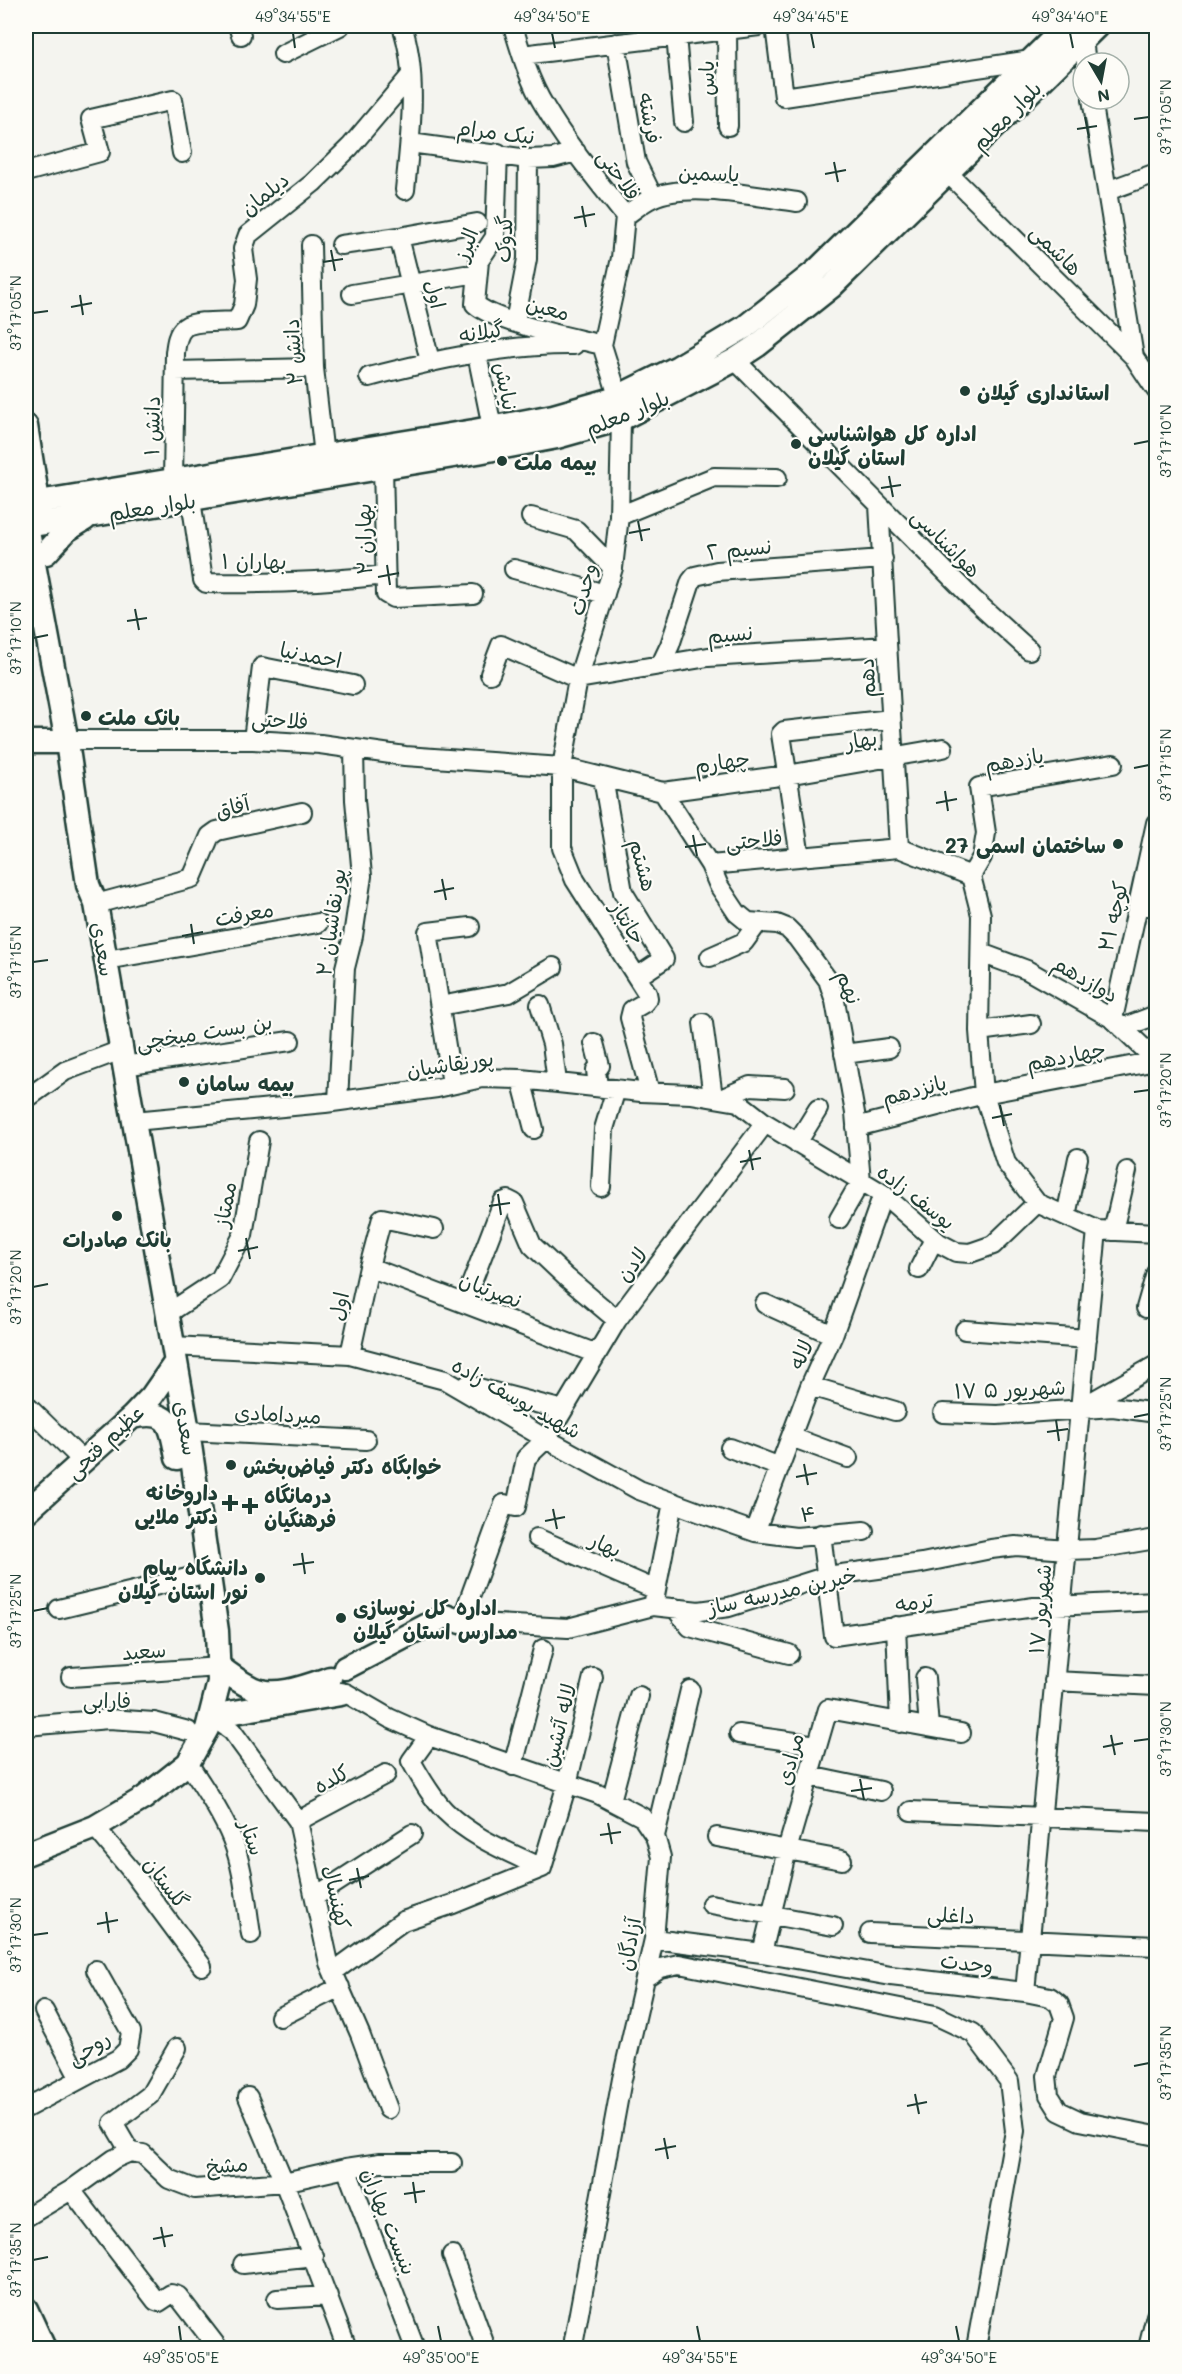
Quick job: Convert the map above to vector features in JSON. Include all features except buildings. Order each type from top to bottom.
[{"type":"main road","name":"بلوار معلم","points":[[32,503],[553,416],[618,396],[678,367],[745,327],[816,271],[1031,60],[1081,29]]},
{"type":"main road","name":"بلوار معلم","points":[[31,524],[90,517],[557,437],[621,419],[735,360],[758,345],[831,287],[948,173],[1081,29]]},
{"type":"main road","points":[[618,396],[621,419]]},
{"type":"main road","name":"سعدی","points":[[26,426],[32,503],[31,524],[72,741]]},
{"type":"main road","points":[[46,554],[67,530],[90,517]]},
{"type":"main road","name":"سعدی","points":[[26,1854],[95,1827],[144,1798],[188,1763],[211,1716],[217,1695],[220,1667],[218,1631],[188,1431],[96,904],[88,885],[72,741],[46,554],[31,524]]},
{"type":"main road","points":[[26,742],[72,741]]},
{"type":"main road","name":"عظیم فتحی","points":[[26,1512],[132,1417],[152,1396],[173,1354]]},
{"type":"main road","points":[[132,1417],[150,1413],[159,1415],[165,1419],[172,1431],[194,1554],[208,1573]]},
{"type":"main road","points":[[211,1716],[304,1688],[345,1682],[461,1622]]},
{"type":"main road","points":[[220,1667],[272,1699]]},
{"type":"main road","points":[[26,2309],[44,2349]]},
{"type":"street","points":[[283,54],[340,26]]},
{"type":"street","points":[[402,26],[411,75],[410,143],[405,190]]},
{"type":"street","name":"فلاحتی","points":[[513,26],[522,55],[544,106],[625,216],[621,258],[602,345],[618,396]]},
{"type":"street","points":[[522,55],[616,43],[637,33],[676,36],[718,29],[759,26]]},
{"type":"street","points":[[775,26],[784,97],[1031,60]]},
{"type":"street","name":"یاس","points":[[718,29],[728,126]]},
{"type":"street","points":[[1081,29],[1084,51]]},
{"type":"street","points":[[676,36],[684,123]]},
{"type":"street","name":"فرشته","points":[[616,43],[636,162],[653,197]]},
{"type":"street","name":"دیلمان","points":[[175,371],[177,337],[185,327],[202,323],[237,321],[240,316],[244,305],[247,279],[243,249],[248,235],[313,183],[350,147],[411,75]]},
{"type":"street","points":[[26,172],[99,152],[91,119],[173,100],[182,153]]},
{"type":"street","points":[[1094,111],[1134,357],[1156,390]]},
{"type":"street","name":"نیک مرام","points":[[410,143],[498,153],[528,159],[553,158],[576,152]]},
{"type":"street","name":"البرز","points":[[483,311],[474,304],[479,261],[495,237],[498,153]]},
{"type":"street","name":"گدوک","points":[[516,322],[527,259],[528,159]]},
{"type":"street","name":"هاشمی","points":[[948,173],[1134,357]]},
{"type":"street","points":[[1107,190],[1156,173]]},
{"type":"street","name":"یاسمین","points":[[625,216],[653,197],[680,190],[724,192],[797,202]]},
{"type":"street","points":[[341,244],[477,224]]},
{"type":"street","name":"اول","points":[[399,237],[430,361]]},
{"type":"street","name":"دانش ۲","points":[[311,245],[314,368],[324,456]]},
{"type":"street","points":[[352,294],[465,275]]},
{"type":"street","name":"معین","points":[[483,311],[602,345]]},
{"type":"street","name":"گیلانه","points":[[369,377],[430,361],[546,344],[602,345]]},
{"type":"street","name":"نیایش","points":[[477,354],[492,427]]},
{"type":"street","name":"هواشناسی","points":[[735,360],[974,600],[1029,650]]},
{"type":"street","points":[[175,371],[314,368]]},
{"type":"street","name":"دانش ۱","points":[[173,481],[175,371]]},
{"type":"street","name":"وحدت","points":[[562,767],[578,679],[613,568],[619,516],[621,419]]},
{"type":"street","name":"بهاران ۲","points":[[384,467],[386,594],[388,597],[473,594]]},
{"type":"street","points":[[619,516],[714,477],[777,478]]},
{"type":"street","name":"بهاران ۱","points":[[191,500],[203,580],[206,583],[273,584],[386,575]]},
{"type":"street","name":"دهم","points":[[879,505],[899,848]]},
{"type":"street","points":[[531,517],[576,530],[613,568]]},
{"type":"street","name":"نسیم ٢","points":[[661,664],[670,645],[691,581],[695,576],[717,571],[882,560]]},
{"type":"street","points":[[514,569],[605,594]]},
{"type":"street","points":[[490,674],[501,645],[578,679]]},
{"type":"street","name":"نسیم","points":[[578,679],[708,657],[887,646]]},
{"type":"street","name":"احمدنیا","points":[[253,740],[262,667],[352,685]]},
{"type":"street","points":[[800,857],[781,734],[784,731],[891,719]]},
{"type":"street","name":"فلاحتی","points":[[72,741],[253,740],[320,744],[405,756],[562,767],[663,792],[710,865],[899,848],[971,876]]},
{"type":"street","name":"بهار","points":[[788,775],[943,748]]},
{"type":"street","name":"پورنقاشیان ۲","points":[[338,1101],[345,968],[353,936],[362,876],[355,800],[354,749]]},
{"type":"street","name":"یازدهم","points":[[971,876],[982,857],[986,833],[979,787],[1113,764]]},
{"type":"street","name":"جانباز","points":[[562,767],[562,848],[575,880],[637,976],[648,998],[632,1010],[630,1018],[650,1092]]},
{"type":"street","name":"چهارم","points":[[663,792],[788,775]]},
{"type":"street","name":"هشتم","points":[[603,778],[623,892],[664,959],[637,976]]},
{"type":"street","name":"آفاق","points":[[96,904],[192,878],[210,836],[217,831],[302,812]]},
{"type":"street","name":"کوچه ۲۱","points":[[1118,1023],[1138,903],[1156,826]]},
{"type":"street","name":"نهم","points":[[710,865],[719,886],[736,913],[748,922],[777,924],[787,928],[828,980],[835,1001],[844,1054],[856,1127],[861,1180]]},
{"type":"street","points":[[971,876],[981,915],[979,1031],[984,1094],[1006,1163],[1037,1203],[1105,1231],[1156,1233]]},
{"type":"street","points":[[1138,903],[1156,908]]},
{"type":"street","name":"معرفت","points":[[106,960],[318,923]]},
{"type":"street","points":[[710,957],[744,942],[758,924]]},
{"type":"street","points":[[452,1084],[428,932],[470,927]]},
{"type":"street","name":"دوازدهم","points":[[981,953],[1027,970],[1118,1023],[1156,1060]]},
{"type":"street","points":[[440,1006],[509,993],[553,967]]},
{"type":"street","points":[[540,1005],[552,1044],[556,1083]]},
{"type":"street","points":[[1118,1023],[1156,1015]]},
{"type":"street","points":[[703,1023],[718,1098],[750,1086],[785,1088]]},
{"type":"street","points":[[979,1031],[1031,1024]]},
{"type":"street","name":"بن بست میخچی","points":[[26,1099],[65,1071],[123,1058],[290,1041]]},
{"type":"street","points":[[594,1043],[600,1066],[596,1070],[607,1088],[601,1186]]},
{"type":"street","points":[[844,1054],[889,1048]]},
{"type":"street","name":"چهاردهم","points":[[984,1094],[1156,1060]]},
{"type":"street","name":"پورنقاشیان","points":[[134,1121],[338,1101],[482,1078],[521,1079],[718,1098],[738,1102],[765,1124]]},
{"type":"street","points":[[521,1079],[534,1130]]},
{"type":"street","name":"پانزدهم","points":[[856,1127],[984,1094]]},
{"type":"street","points":[[797,1143],[818,1109]]},
{"type":"street","name":"یوسف زاده","points":[[765,1124],[883,1194],[934,1239],[956,1252],[970,1253],[993,1245],[1037,1203]]},
{"type":"street","name":"لادن","points":[[461,1622],[504,1504],[516,1507],[526,1458],[546,1439],[617,1320],[765,1124]]},
{"type":"street","name":"ممتاز","points":[[166,1314],[220,1279],[243,1235],[259,1141]]},
{"type":"street","points":[[1066,1216],[1078,1158]]},
{"type":"street","name":"۱۷ شهریور","points":[[1025,1992],[1087,1339],[1105,1231],[1127,1171]]},
{"type":"street","points":[[840,1220],[861,1180]]},
{"type":"street","name":"لاله","points":[[755,1532],[810,1386],[833,1335],[883,1194]]},
{"type":"street","points":[[464,1303],[503,1202],[508,1200],[514,1203],[532,1245],[617,1320]]},
{"type":"street","name":"اول","points":[[350,1355],[382,1218],[434,1229]]},
{"type":"street","points":[[919,1269],[934,1239]]},
{"type":"street","name":"نصرتیان","points":[[369,1267],[597,1354]]},
{"type":"street","points":[[1146,1308],[1156,1273]]},
{"type":"street","points":[[765,1304],[833,1335]]},
{"type":"street","points":[[965,1330],[1087,1339]]},
{"type":"street","name":"شهید یوسف زاده","points":[[173,1354],[350,1355],[445,1380],[639,1490],[755,1532]]},
{"type":"street","points":[[1079,1409],[1156,1365]]},
{"type":"street","points":[[445,1380],[563,1410]]},
{"type":"street","points":[[810,1386],[896,1411]]},
{"type":"street","points":[[26,1405],[83,1461]]},
{"type":"street","name":"۱۷ شهریور ۵","points":[[943,1413],[997,1415],[1113,1407],[1156,1413]]},
{"type":"street","name":"میردامادی","points":[[188,1431],[366,1440]]},
{"type":"street","points":[[791,1437],[848,1458]]},
{"type":"street","points":[[730,1448],[780,1467]]},
{"type":"street","points":[[655,1598],[673,1502]]},
{"type":"street","name":"۴","points":[[755,1532],[796,1537],[864,1531]]},
{"type":"street","points":[[821,1534],[827,1576]]},
{"type":"street","name":"بهار","points":[[537,1538],[655,1598]]},
{"type":"street","name":"خیرین مدرسه ساز","points":[[461,1622],[568,1628],[655,1598],[675,1608],[699,1611],[729,1606],[827,1576],[922,1563],[1016,1546],[1067,1550],[1096,1549],[1156,1539]]},
{"type":"street","points":[[59,1610],[208,1573]]},
{"type":"street","name":"ترمه","points":[[827,1576],[834,1636],[1062,1604],[1156,1601]]},
{"type":"street","points":[[675,1608],[690,1627],[789,1654]]},
{"type":"street","points":[[896,1626],[900,1723]]},
{"type":"street","points":[[513,1766],[543,1649]]},
{"type":"street","name":"سعید","points":[[71,1677],[220,1667]]},
{"type":"street","name":"لاله آتشین","points":[[542,1868],[567,1784],[593,1677]]},
{"type":"street","points":[[925,1678],[929,1727]]},
{"type":"street","points":[[1054,1681],[1156,1686]]},
{"type":"street","points":[[345,1682],[389,1718],[429,1736],[598,1794],[642,1817],[655,1836]]},
{"type":"street","points":[[655,1836],[690,1690]]},
{"type":"street","points":[[611,1801],[639,1696]]},
{"type":"street","name":"مرادی","points":[[762,1953],[787,1850],[825,1712],[831,1708],[961,1733]]},
{"type":"street","name":"کهنسال","points":[[211,1716],[232,1731],[298,1821],[336,1979],[388,2109]]},
{"type":"street","name":"فارابی","points":[[26,1726],[109,1719],[154,1722],[188,1731]]},
{"type":"street","points":[[739,1734],[817,1745]]},
{"type":"street","points":[[429,1736],[411,1761],[424,1784],[445,1811],[478,1837],[542,1868]]},
{"type":"street","name":"ستار","points":[[188,1763],[219,1812],[232,1841],[241,1872],[251,1934]]},
{"type":"street","name":"کلده","points":[[298,1821],[386,1774]]},
{"type":"street","points":[[809,1776],[881,1791]]},
{"type":"street","points":[[912,1811],[1156,1822]]},
{"type":"street","name":"گلستان","points":[[95,1827],[130,1869],[202,1966]]},
{"type":"street","points":[[316,1896],[412,1834]]},
{"type":"street","name":"آزادگان","points":[[575,2349],[574,2340],[622,2079],[654,1939],[661,1857],[655,1836]]},
{"type":"street","points":[[717,1837],[842,1860]]},
{"type":"street","points":[[280,2017],[336,1979],[403,1921],[481,1894],[542,1868]]},
{"type":"street","points":[[711,1905],[833,1926]]},
{"type":"street","name":"داغلی","points":[[870,1933],[1156,1946]]},
{"type":"street","name":"وحدت","points":[[654,1939],[762,1953],[891,1976],[1050,1997],[1059,2004],[1064,2018],[1047,2076],[1049,2095],[1059,2111],[1080,2121],[1156,2136]]},
{"type":"street","points":[[646,1977],[660,1968],[679,1964],[935,2015],[973,2034],[1009,2081],[1015,2131],[976,2349]]},
{"type":"street","name":"روحی","points":[[26,2108],[118,2059],[128,2049],[131,2032],[96,1970]]},
{"type":"street","points":[[44,2011],[80,2079]]},
{"type":"street","points":[[26,2217],[71,2190],[114,2159],[130,2152],[113,2123],[150,2095],[177,2049]]},
{"type":"street","points":[[248,2097],[285,2181],[347,2349]]},
{"type":"street","name":"مشخ","points":[[130,2152],[143,2154],[168,2179],[195,2189],[285,2181]]},
{"type":"street","points":[[346,2168],[380,2163],[452,2163]]},
{"type":"street","name":"بنبست بهاران","points":[[285,2181],[346,2168],[415,2349]]},
{"type":"street","points":[[71,2190],[156,2301],[171,2294],[178,2296],[218,2349]]},
{"type":"street","points":[[452,2255],[486,2349]]},
{"type":"street","points":[[243,2264],[314,2256]]},
{"type":"street","points":[[277,2299],[328,2296]]},
{"type":"street","points":[[1152,2344],[1156,2316]]},
{"type":"place","name":"استانداری گیلان","points":[[965,391]]},
{"type":"place","name":"اداره کل هواشناسی استان گیلان","points":[[796,444]]},
{"type":"place","name":"بیمه ملت","points":[[502,461]]},
{"type":"place","name":"بانک ملت","points":[[86,716]]},
{"type":"place","name":"ساختمان اسمی 27","points":[[1118,844]]},
{"type":"place","name":"بیمه سامان","points":[[184,1082]]},
{"type":"place","name":"بانک صادرات","points":[[117,1216]]},
{"type":"place","name":"خوابگاه دکتر فیاض‌بخش","points":[[231,1465]]},
{"type":"place","name":"داروخانه دکتر ملایی","points":[[230,1503]]},
{"type":"place","name":"درمانگاه فرهنگیان","points":[[250,1506]]},
{"type":"place","name":"دانشگاه پیام نور استان گیلان","points":[[260,1578]]},
{"type":"place","name":"اداره کل نوسازی مدارس استان گیلان","points":[[341,1618]]}]
